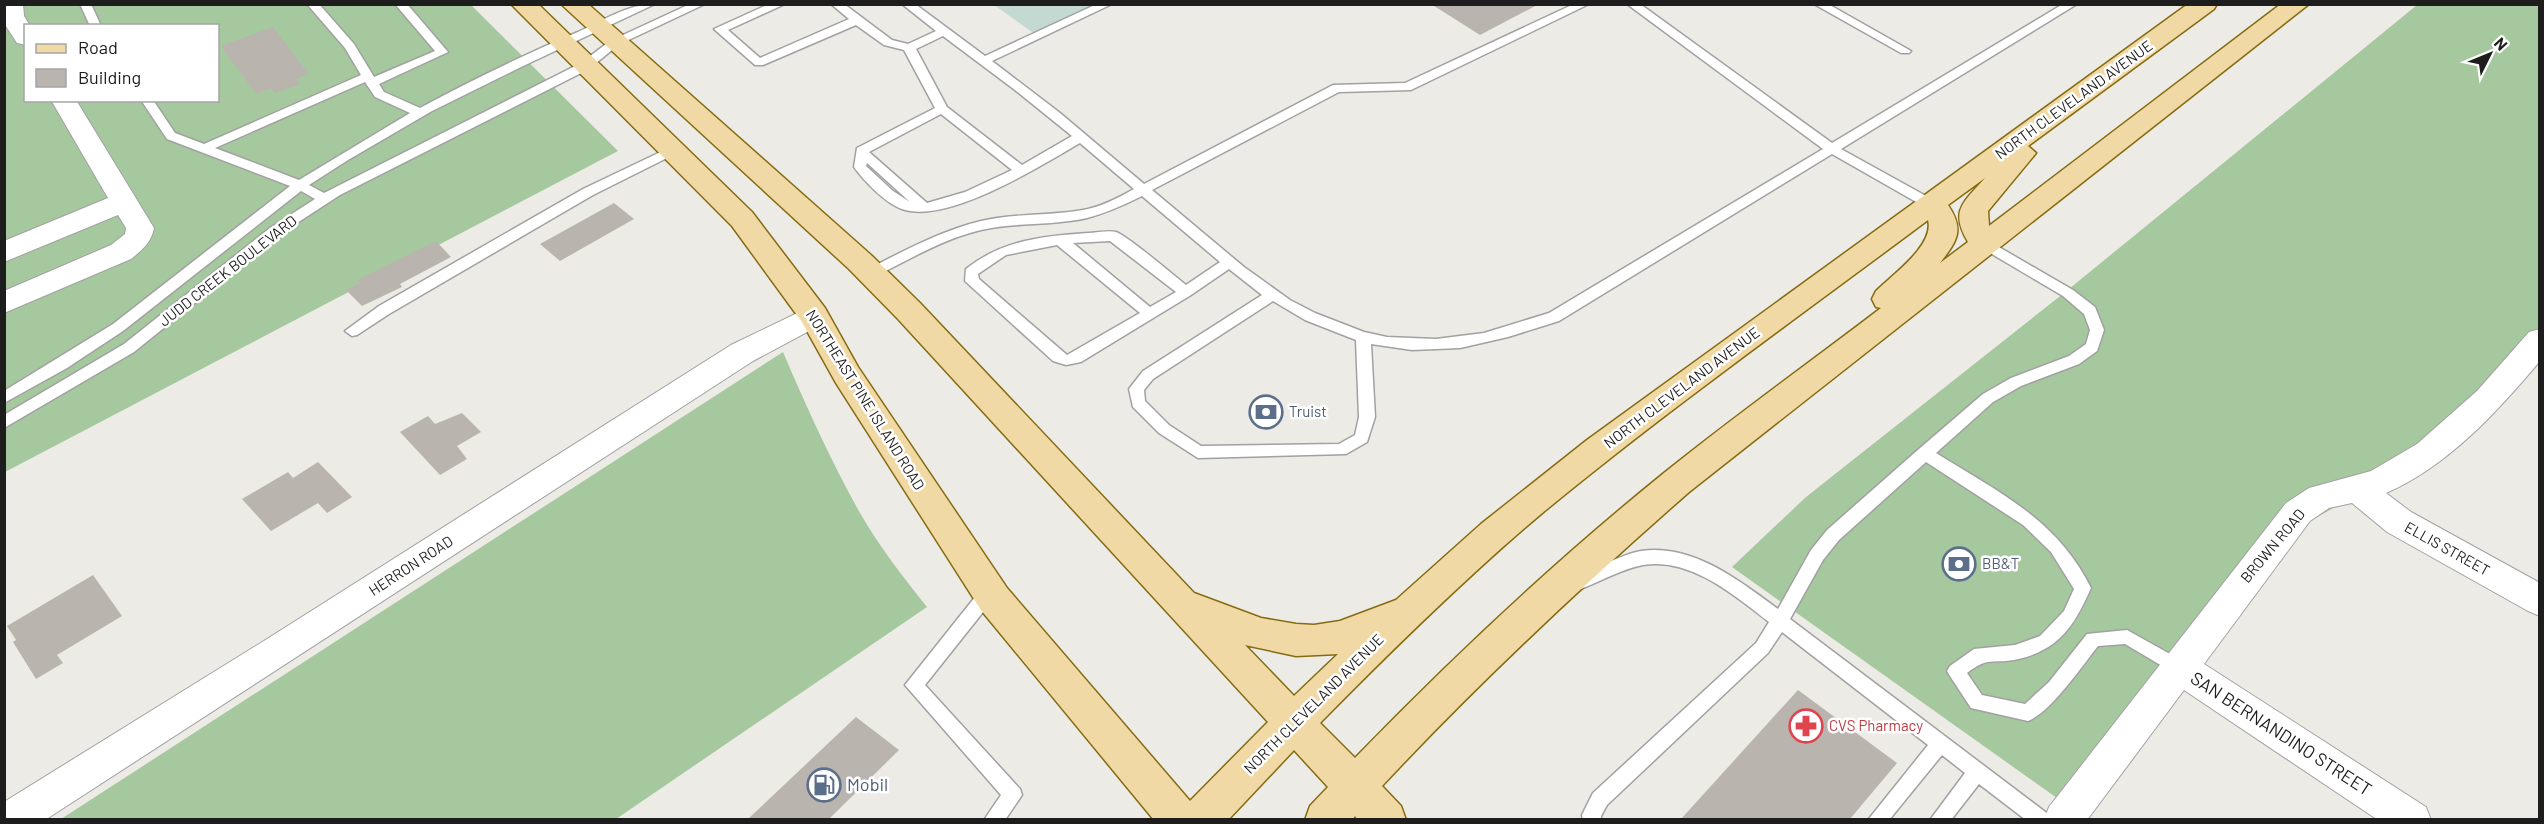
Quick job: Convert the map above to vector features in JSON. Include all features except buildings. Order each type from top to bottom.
[{"type":"main road","name":"NORTHEAST PINE ISLAND ROAD","points":[[523,4],[742,219],[774,258],[814,316],[853,385],[989,592],[1180,819]]},
{"type":"main road","points":[[573,4],[871,273],[909,311],[1292,722],[1386,819]]},
{"type":"main road","name":"NORTH CLEVELAND AVENUE","points":[[1200,819],[1292,722],[1412,609],[1495,534],[1577,466],[1930,204],[2205,4]]},
{"type":"main road","points":[[1325,819],[1354,786],[1446,694],[1550,594],[1677,482],[2296,4]]},
{"type":"main road","points":[[1985,244],[1973,228],[1971,218],[1974,209],[2063,107]]},
{"type":"main road","points":[[1814,377],[1939,244],[1944,229],[1940,214],[1930,204]]},
{"type":"main road","points":[[1179,601],[1240,628],[1289,640],[1332,639],[1412,609]]},
{"type":"street","points":[[4,303],[132,244],[138,238],[140,228],[64,102]]},
{"type":"street","points":[[4,252],[124,202]]},
{"type":"street","name":"HERRON ROAD","points":[[10,819],[290,644],[742,354],[814,316]]},
{"type":"street","name":"BROWN ROAD","points":[[2063,819],[2127,733],[2180,668],[2236,590],[2298,512],[2320,498],[2359,490],[2383,480],[2424,454],[2529,372],[2540,340]]},
{"type":"street","name":"ELLIS STREET","points":[[2359,490],[2399,522],[2540,601]]},
{"type":"street","name":"SAN BERNANDINO STREET","points":[[2180,668],[2412,819]]},
{"type":"lane","points":[[85,4],[95,24]]},
{"type":"lane","points":[[312,4],[350,46],[379,94],[421,113]]},
{"type":"lane","points":[[203,149],[370,79],[442,52],[400,4]]},
{"type":"lane","points":[[606,35],[650,4]]},
{"type":"lane","points":[[606,35],[700,4]]},
{"type":"lane","points":[[780,4],[720,29],[759,63],[857,20]]},
{"type":"lane","points":[[836,4],[888,42],[909,48],[943,32]]},
{"type":"lane","points":[[907,4],[1080,137],[1272,295],[1317,319],[1363,337],[1416,346],[1465,343],[1510,334],[1554,317],[2072,4]]},
{"type":"lane","points":[[983,61],[1107,4]]},
{"type":"lane","points":[[871,273],[939,239],[962,231],[984,225],[1085,214],[1114,205],[1337,88],[1407,87],[1584,4]]},
{"type":"lane","points":[[1632,4],[1832,149],[1930,204]]},
{"type":"lane","points":[[1819,4],[1905,51]]},
{"type":"lane","name":"JUDD CREEK BOULEVARD","points":[[4,398],[109,333],[300,185],[339,158],[421,113],[563,45],[606,35]]},
{"type":"lane","name":"JUDD CREEK BOULEVARD","points":[[4,422],[129,348],[275,231],[325,199],[585,66],[606,35]]},
{"type":"lane","points":[[909,48],[942,109],[1020,170]]},
{"type":"lane","points":[[148,102],[171,136],[300,185],[325,199]]},
{"type":"lane","points":[[942,109],[861,151],[925,208],[973,194],[1080,137]]},
{"type":"lane","points":[[352,331],[393,304],[484,254],[588,192],[671,150]]},
{"type":"lane","points":[[1186,292],[1113,236],[1016,247],[994,255],[971,272],[972,281],[1058,357],[1066,360],[1076,358],[1150,314],[1186,292],[1230,262]]},
{"type":"lane","points":[[1061,241],[1150,314]]},
{"type":"lane","points":[[1592,819],[1591,815],[1600,799],[1762,648],[1817,555],[1833,535],[1988,398],[2016,382],[2074,360],[2092,347],[2097,330],[2090,311],[2068,293],[1985,244]]},
{"type":"lane","points":[[1272,295],[1148,375],[1136,389],[1138,403],[1164,429],[1198,452],[1341,450],[1362,438],[1367,417],[1363,337]]},
{"type":"lane","points":[[1924,453],[2029,520],[2057,547],[2083,588],[2070,616],[2046,641],[2015,651],[1980,654],[1956,671],[1977,702],[2028,713],[2055,687],[2093,639],[2127,637],[2180,668]]},
{"type":"lane","points":[[1550,594],[1641,558],[1672,558],[1694,564],[1748,596],[2041,819]]},
{"type":"lane","points":[[989,592],[914,685],[1013,795],[993,819]]},
{"type":"lane","points":[[1877,819],[1941,744]]},
{"type":"lane","points":[[1939,819],[1978,771]]},
{"type":"green space","points":[[5,5],[471,5],[618,151],[5,472]]},
{"type":"green space","points":[[2417,5],[2539,5],[2539,352],[2351,498],[2312,520],[2285,540],[2085,818],[1732,567],[1806,497],[2064,293]]},
{"type":"green space","points":[[783,352],[819,433],[860,513],[900,573],[927,607],[616,819],[61,819]]},
{"type":"shaded area","points":[[994,5],[1107,5],[1039,37]]},
{"type":"place","name":"Truist","points":[[1266,412]]},
{"type":"place","name":"BB&T","points":[[1959,564]]},
{"type":"place","name":"CVS Pharmacy","points":[[1806,726]]},
{"type":"place","name":"Mobil","points":[[824,785]]}]
